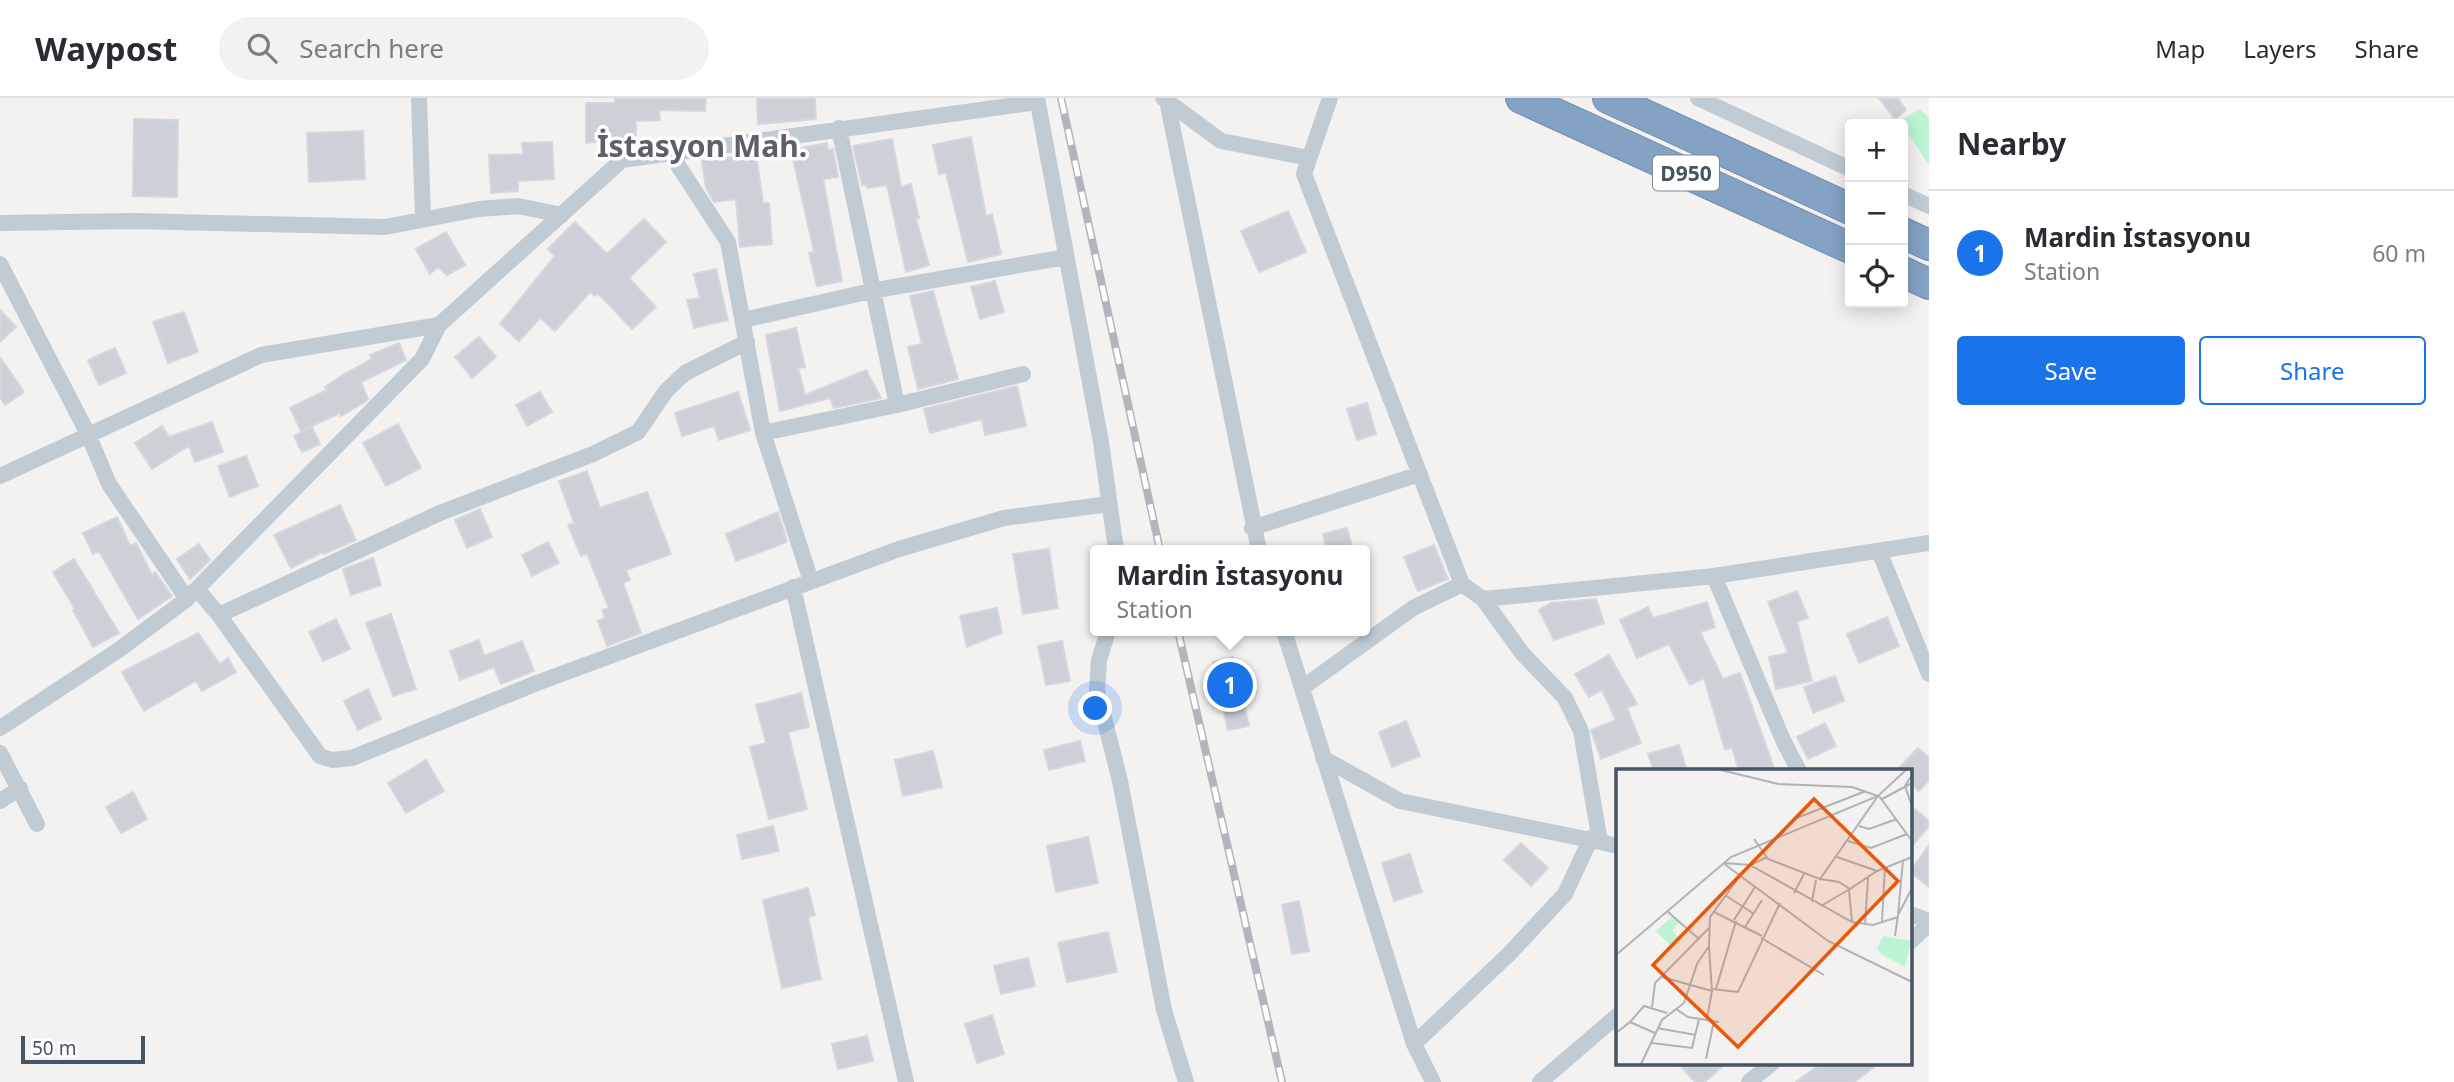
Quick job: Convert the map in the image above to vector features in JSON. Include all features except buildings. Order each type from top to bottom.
[{"type":"highway","name":"D950","points":[[1521,98],[1845,246]]},
{"type":"highway","name":"D950","points":[[1608,98],[1845,207]]},
{"type":"highway","points":[[1908,235],[1929,245]]},
{"type":"highway","points":[[1908,274],[1929,284]]},
{"type":"street","points":[[419,98],[423,219]]},
{"type":"street","points":[[1330,98],[1304,174],[1462,584],[1483,599],[1522,653],[1565,698],[1581,731],[1595,840],[1565,894],[1509,954],[1414,1044]]},
{"type":"street","points":[[1698,98],[1845,167]]},
{"type":"street","points":[[0,728],[120,649],[192,594],[422,359],[439,325],[622,160],[1037,100],[1115,545]]},
{"type":"street","points":[[1165,100],[1221,141],[1310,158]]},
{"type":"street","points":[[1165,100],[1257,545]]},
{"type":"street","points":[[839,128],[897,405]]},
{"type":"street","points":[[670,153],[729,242],[763,433],[811,581]]},
{"type":"street","points":[[1908,196],[1929,206]]},
{"type":"street","points":[[0,223],[134,221],[385,227],[479,209],[518,206],[562,215]]},
{"type":"street","points":[[743,320],[871,291],[1066,257]]},
{"type":"street","points":[[0,264],[88,434],[109,484],[192,594],[219,615],[320,756],[332,760],[352,758],[537,683],[899,549],[1004,518],[1109,504]]},
{"type":"street","points":[[0,476],[261,355],[439,325]]},
{"type":"street","points":[[219,615],[440,513],[593,454],[638,432],[666,391],[685,373],[747,342]]},
{"type":"street","points":[[763,433],[897,405],[1024,373]]},
{"type":"street","points":[[1252,528],[1420,474]]},
{"type":"street","points":[[1483,599],[1714,576],[1929,543]]},
{"type":"street","points":[[1879,551],[1929,674]]},
{"type":"street","points":[[1714,576],[1783,740],[1798,769]]},
{"type":"street","points":[[1302,688],[1413,608],[1462,584]]},
{"type":"street","points":[[793,587],[906,1082]]},
{"type":"street","points":[[1106,636],[1099,660],[1097,690],[1120,781],[1164,1010],[1186,1082]]},
{"type":"street","points":[[1286,636],[1414,1044],[1433,1082]]},
{"type":"street","points":[[0,753],[37,824]]},
{"type":"street","points":[[1323,758],[1400,801],[1616,845]]},
{"type":"street","points":[[0,801],[20,788]]},
{"type":"street","points":[[1912,915],[1929,923],[1912,940]]},
{"type":"street","points":[[1541,1082],[1616,1017]]},
{"type":"street","points":[[1749,1082],[1770,1065]]},
{"type":"green space","points":[[1919,109],[1929,118],[1929,165],[1908,133],[1908,119],[1903,119]]},
{"type":"railway","points":[[1061,98],[1159,545]]},
{"type":"railway","points":[[1179,636],[1282,1082]]},
{"type":"place","name":"Mardin İstasyonu","points":[[1230,685]]},
{"type":"district","name":"İstasyon Mah.","points":[[702,145]]}]
